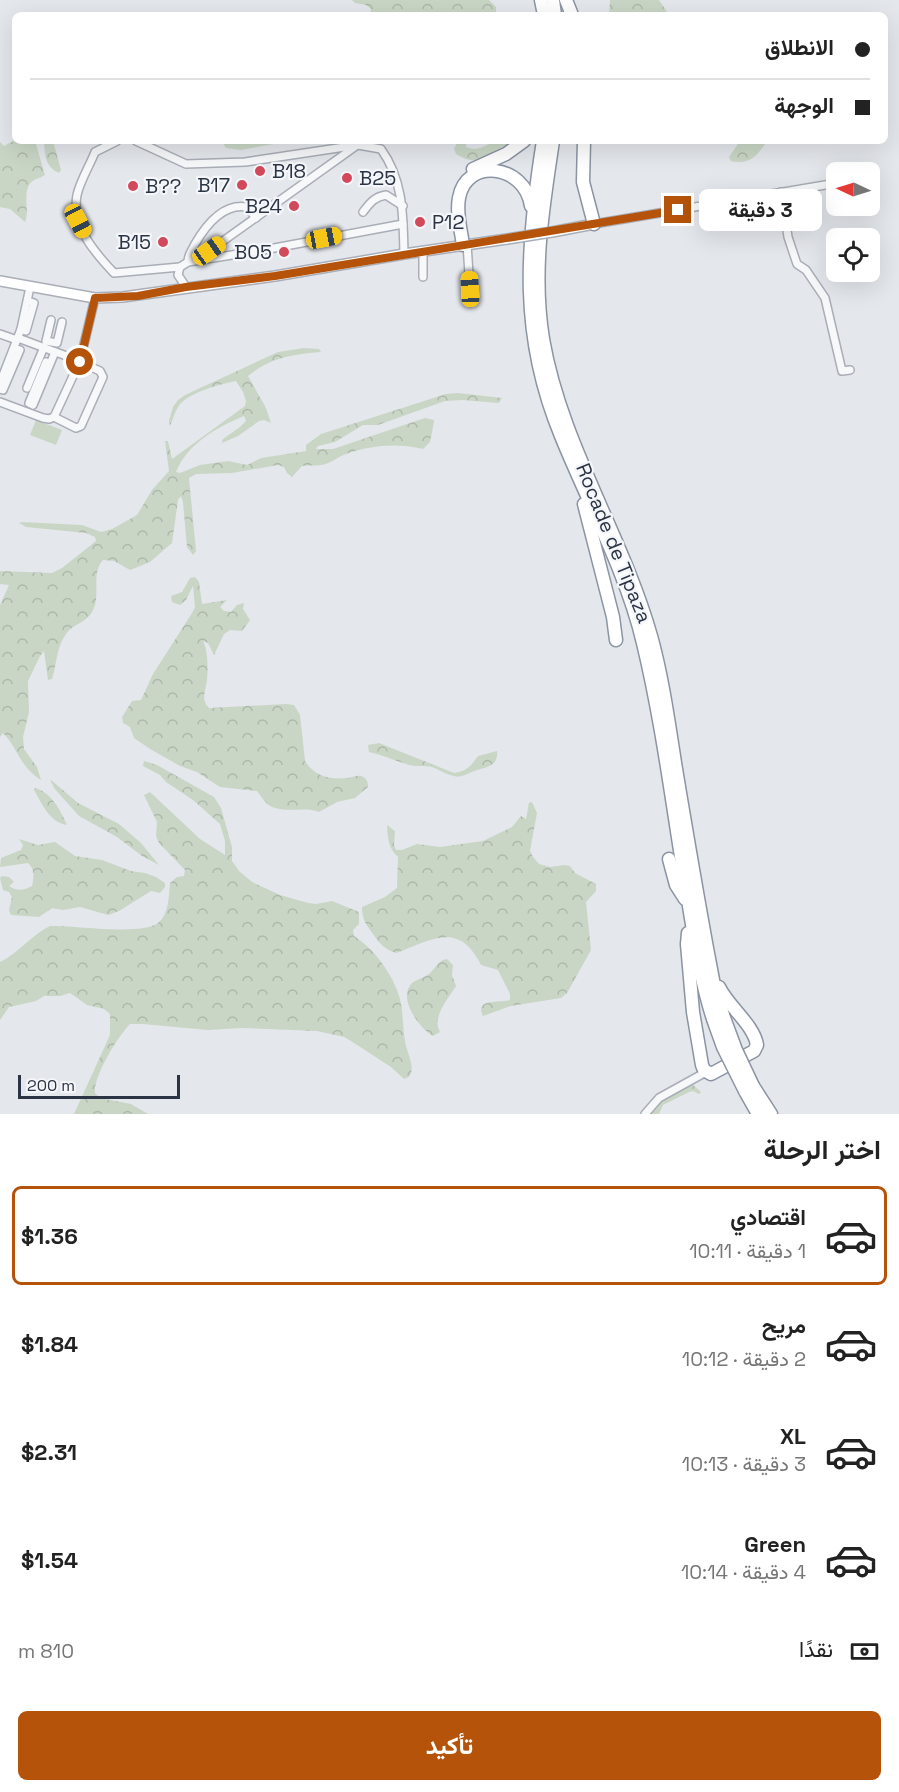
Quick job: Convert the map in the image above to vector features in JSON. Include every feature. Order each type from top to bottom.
[{"type":"highway","points":[[463,245],[452,200],[459,181],[476,167],[506,154],[520,144]]},
{"type":"highway","name":"Rocade de Tipaza","points":[[543,144],[530,229],[528,272],[533,338],[560,434],[622,580],[642,641],[659,722],[698,960],[718,1017]]},
{"type":"highway","name":"Rocade de Tipaza","points":[[553,144],[540,225],[537,269],[543,338],[554,387],[563,415],[632,577],[656,657],[726,1055],[771,1114]]},
{"type":"highway","points":[[584,144],[584,182],[594,224]]},
{"type":"highway","points":[[463,245],[459,198],[467,181],[486,171],[505,173],[515,177],[523,184],[532,212],[530,229]]},
{"type":"highway","points":[[577,473],[613,617],[616,640]]},
{"type":"highway","points":[[669,859],[676,885],[688,902]]},
{"type":"highway","points":[[691,920],[687,944],[693,1012],[702,1065],[706,1072],[716,1072],[754,1051],[758,1045],[754,1035],[724,997],[712,976]]},
{"type":"highway","name":"Rocade de Tipaza","points":[[749,1088],[758,1114]]},
{"type":"street","points":[[111,144],[96,152],[77,196],[78,221],[95,253],[114,273],[180,267],[188,262],[403,224]]},
{"type":"street","points":[[143,144],[186,164],[245,162],[358,145],[381,149],[390,162],[403,206],[404,254]]},
{"type":"street","points":[[205,259],[209,251],[358,145]]},
{"type":"street","points":[[0,281],[95,298],[138,296],[552,232],[826,185]]},
{"type":"street","points":[[781,192],[788,237],[797,264],[806,270],[825,298],[842,371],[850,370]]},
{"type":"street","points":[[363,213],[374,199],[380,196],[386,195],[403,206]]},
{"type":"street","points":[[188,262],[188,256],[201,233],[210,222],[230,208],[237,205],[247,207],[256,218]]},
{"type":"street","points":[[463,245],[470,289]]},
{"type":"street","points":[[423,251],[423,277]]},
{"type":"street","points":[[180,267],[178,275],[186,287]]},
{"type":"street","points":[[0,382],[18,339],[30,287]]},
{"type":"street","points":[[46,419],[56,413],[80,361],[95,298]]},
{"type":"street","points":[[50,364],[46,362],[29,403],[33,405],[50,364],[50,348],[46,341],[51,320]]},
{"type":"street","points":[[27,388],[50,348],[57,344],[62,322]]},
{"type":"street","points":[[0,334],[50,348],[100,371],[103,378],[80,427],[76,428],[62,421],[56,413]]},
{"type":"street","points":[[0,389],[3,390],[20,350],[14,348]]},
{"type":"street","points":[[0,402],[56,423],[62,421]]},
{"type":"street","points":[[645,1114],[659,1098],[706,1072]]},
{"type":"green space","points":[[352,0],[489,0],[496,7],[496,12],[370,12],[371,9],[366,5],[355,3]]},
{"type":"green space","points":[[610,0],[659,0],[667,12],[609,12]]},
{"type":"green space","points":[[0,142],[4,146],[12,142],[12,144],[36,144],[45,175],[36,179],[28,187],[25,222],[10,209],[0,207]]},
{"type":"green space","points":[[44,144],[54,144],[61,170],[59,173],[48,164]]},
{"type":"green space","points":[[224,144],[274,144],[241,150],[226,148]]},
{"type":"green space","points":[[456,144],[466,144],[466,147],[475,149],[489,144],[507,144],[489,155],[472,160],[456,154],[454,149]]},
{"type":"green space","points":[[738,144],[765,144],[752,158],[743,162],[731,161],[729,157]]},
{"type":"green space","points":[[304,348],[319,349],[321,352],[282,358],[264,365],[248,376],[266,408],[271,423],[264,420],[259,421],[238,436],[222,443],[223,439],[246,421],[244,416],[224,425],[195,445],[187,453],[176,472],[180,473],[200,465],[228,461],[247,465],[261,458],[306,451],[306,445],[321,434],[446,394],[458,393],[502,398],[499,403],[445,401],[378,425],[363,425],[335,442],[318,446],[316,449],[333,449],[425,418],[434,420],[434,422],[430,442],[423,449],[384,446],[365,449],[346,454],[325,464],[302,466],[292,477],[284,467],[278,465],[232,473],[196,474],[189,478],[196,551],[193,555],[187,547],[181,496],[178,500],[172,543],[150,562],[130,570],[114,561],[103,560],[98,570],[95,605],[89,616],[70,630],[63,639],[58,650],[52,679],[48,680],[44,651],[40,656],[28,681],[29,712],[23,737],[24,749],[37,767],[41,780],[23,763],[3,733],[0,737],[0,605],[9,585],[0,584],[0,571],[52,573],[62,568],[96,541],[95,537],[86,533],[26,527],[19,523],[82,525],[101,532],[112,529],[137,515],[152,490],[169,471],[165,441],[168,441],[172,459],[245,406],[246,401],[236,381],[207,389],[181,403],[170,426],[173,407],[178,400],[278,352]]},
{"type":"green space","points":[[36,420],[62,430],[56,445],[30,435]]},
{"type":"green space","points":[[195,577],[199,582],[202,604],[227,600],[220,607],[224,611],[231,612],[237,605],[244,603],[243,609],[250,620],[242,631],[230,630],[224,634],[214,655],[208,643],[203,641],[207,660],[204,698],[206,705],[209,708],[294,705],[300,715],[305,761],[323,776],[365,778],[368,787],[355,798],[337,802],[319,812],[276,808],[268,805],[257,791],[220,787],[197,772],[180,766],[134,738],[130,727],[123,723],[122,717],[132,701],[141,700],[153,674],[195,607],[193,586],[186,600],[180,605],[172,602],[171,596],[182,592],[190,578]]},
{"type":"green space","points":[[379,743],[454,773],[468,768],[478,756],[497,751],[497,757],[489,766],[457,776],[432,767],[409,765],[369,752],[368,745]]},
{"type":"green space","points":[[144,761],[157,765],[214,797],[221,808],[232,847],[232,861],[239,871],[252,882],[280,895],[308,903],[332,901],[359,912],[359,924],[353,930],[354,936],[380,960],[394,982],[399,996],[411,1065],[409,1077],[404,1079],[391,1067],[344,1037],[317,1031],[241,1028],[208,1030],[130,1024],[107,1057],[95,1086],[95,1093],[100,1098],[131,1104],[148,1114],[74,1114],[110,1035],[110,1014],[104,1009],[87,1005],[70,993],[60,996],[44,996],[36,1001],[9,1007],[0,1020],[0,962],[50,926],[137,929],[149,927],[162,919],[168,905],[170,883],[177,877],[184,876],[185,870],[159,843],[156,836],[157,822],[144,795],[150,792],[200,839],[225,855],[225,841],[220,824],[160,775],[143,766]]},
{"type":"green space","points":[[50,779],[78,803],[119,824],[141,843],[159,865],[142,856],[117,837],[79,816],[54,788]]},
{"type":"green space","points":[[35,788],[51,798],[67,825],[51,817],[34,790]]},
{"type":"green space","points":[[532,802],[537,813],[530,851],[533,857],[539,864],[550,867],[570,866],[575,873],[596,884],[596,891],[586,902],[591,950],[567,993],[561,998],[511,1006],[483,1016],[481,1010],[485,1004],[510,1000],[510,994],[498,970],[481,965],[463,942],[454,938],[432,939],[396,953],[385,948],[368,927],[362,907],[385,897],[397,888],[398,857],[390,846],[387,825],[395,831],[396,850],[417,844],[440,847],[483,841],[512,827],[521,816],[526,819],[529,803]]},
{"type":"green space","points":[[19,839],[38,845],[55,842],[75,856],[102,860],[156,877],[165,883],[165,887],[160,893],[151,891],[119,911],[108,915],[80,907],[63,910],[52,908],[39,917],[11,915],[9,910],[12,897],[9,892],[3,890],[0,878],[9,877],[14,882],[9,886],[18,890],[32,886],[33,880],[33,871],[28,863],[0,867],[1,858],[21,850],[23,845]]},
{"type":"green space","points":[[447,959],[453,965],[452,975],[456,986],[439,1014],[440,1032],[433,1036],[416,1020],[408,1004],[408,989],[412,983],[427,975],[439,963]]},
{"type":"green space","points":[[691,1083],[701,1092],[699,1094],[689,1092],[663,1105],[659,1114],[648,1114],[657,1103]]},
{"type":"place","name":"B18","points":[[260,171]]},
{"type":"place","name":"B25","points":[[347,178]]},
{"type":"place","name":"B17","points":[[242,185]]},
{"type":"place","name":"B??","points":[[133,186]]},
{"type":"place","name":"B24","points":[[294,206]]},
{"type":"place","name":"P12","points":[[420,222]]},
{"type":"place","name":"B15","points":[[163,242]]},
{"type":"place","name":"B05","points":[[284,252]]},
{"type":"route","points":[[80,362],[95,298],[138,296],[186,287],[275,276],[678,210]]}]
